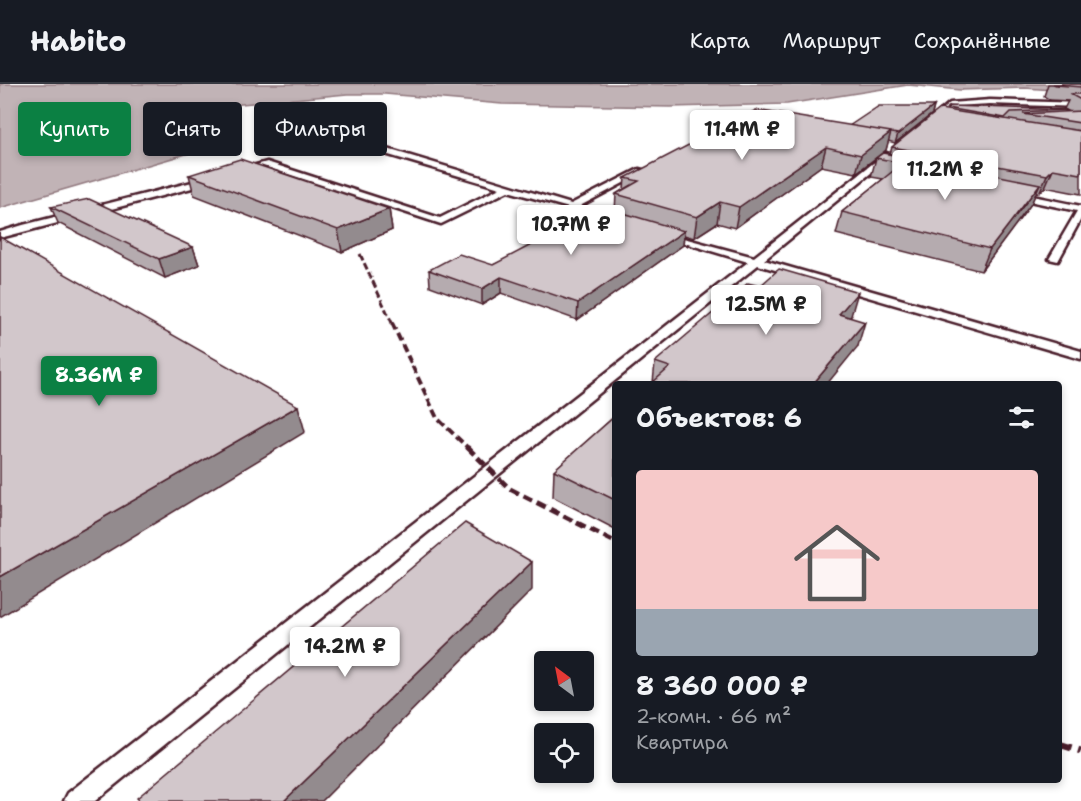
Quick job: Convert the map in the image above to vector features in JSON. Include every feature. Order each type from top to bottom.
[{"type":"lane","points":[[945,122],[930,122],[952,104],[990,102],[1081,105]]},
{"type":"lane","points":[[76,801],[756,262],[880,168],[898,148],[886,146]]},
{"type":"lane","points":[[387,152],[618,221]]},
{"type":"lane","points":[[234,173],[267,164],[441,221],[507,188]]},
{"type":"lane","points":[[572,207],[656,164]]},
{"type":"lane","points":[[0,235],[46,221],[116,207],[223,177]]},
{"type":"lane","points":[[1001,192],[1081,210],[1054,259]]},
{"type":"lane","points":[[653,231],[1081,355]]},
{"type":"shaded area","points":[[0,84],[1081,84],[1081,92],[1025,88],[960,90],[908,85],[787,104],[670,107],[502,104],[385,94],[347,94],[242,104],[242,102],[143,102],[143,156],[179,156],[0,208]]},
{"type":"building","points":[[1053,84],[1081,84],[1081,87],[1056,85]]},
{"type":"building","points":[[1070,94],[1081,94],[1081,100]]},
{"type":"building","points":[[879,106],[934,106],[898,134],[849,126]]},
{"type":"building","points":[[950,106],[1066,110],[1011,112],[1005,118],[947,108]]},
{"type":"building","points":[[940,109],[1081,131],[1081,174],[1053,169],[1047,175],[892,147]]},
{"type":"building","points":[[756,110],[891,132],[861,155],[826,147],[739,207],[720,202],[697,217],[616,194],[639,181],[625,178]]},
{"type":"building","points":[[1081,111],[1081,123],[1023,114]]},
{"type":"building","points":[[883,153],[1040,184],[990,249],[842,212],[903,163],[876,158]]},
{"type":"building","points":[[240,159],[389,209],[338,230],[189,175]]},
{"type":"building","points":[[89,199],[193,247],[159,259],[51,207]]},
{"type":"building","points":[[603,207],[684,231],[578,303],[501,277],[482,289],[429,270],[459,254],[493,265]]},
{"type":"building","points":[[0,237],[298,406],[0,577]]},
{"type":"building","points":[[779,269],[858,292],[839,314],[865,322],[816,381],[654,381],[670,367],[655,362],[748,283],[760,286]]},
{"type":"building","points":[[612,419],[612,499],[554,470]]},
{"type":"building","points":[[465,523],[532,562],[284,801],[140,801],[137,798]]},
{"type":"railway","points":[[360,254],[393,325]]},
{"type":"railway","points":[[392,323],[437,418],[469,449]]},
{"type":"railway","points":[[467,447],[510,489],[612,540]]},
{"type":"railway","points":[[1062,745],[1081,751]]}]
